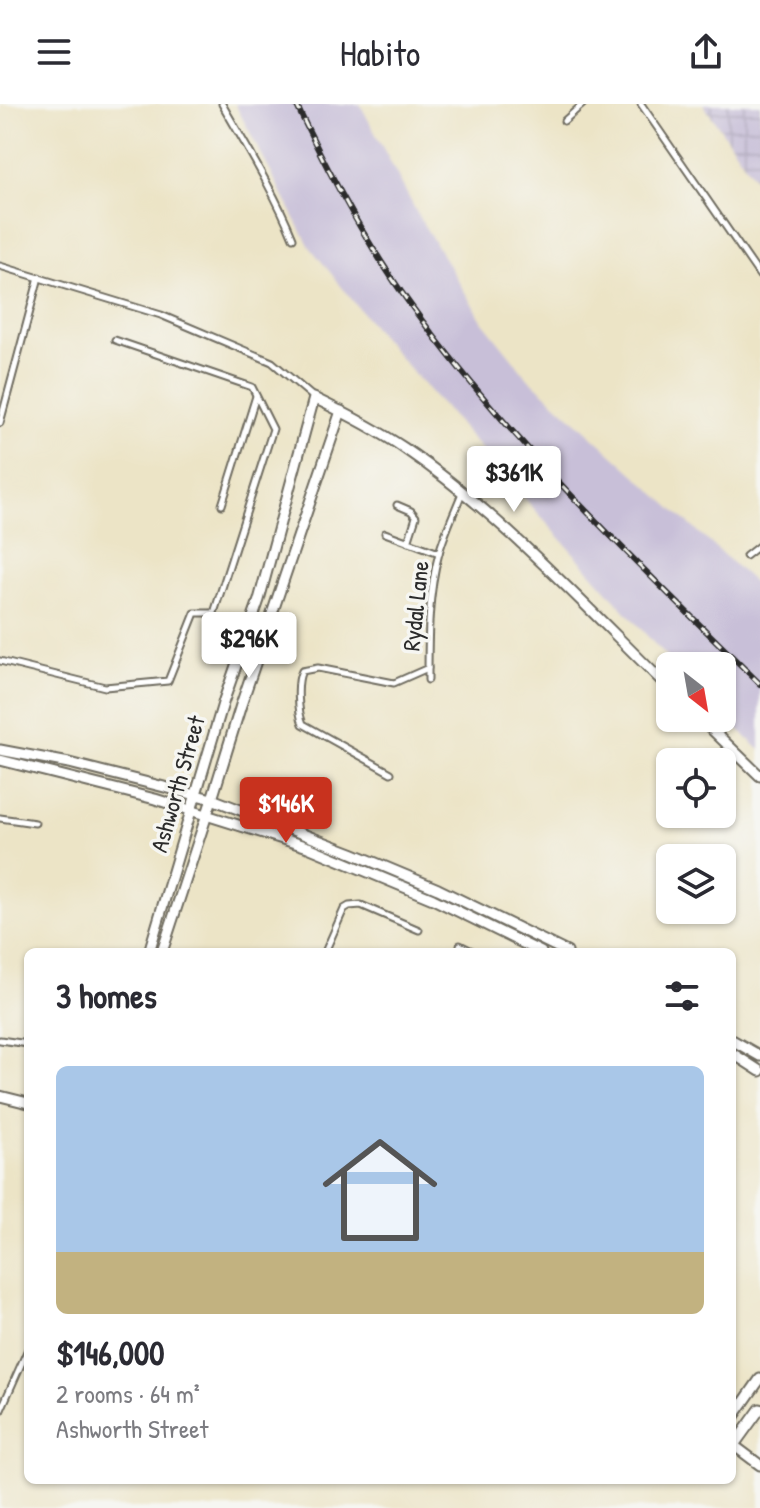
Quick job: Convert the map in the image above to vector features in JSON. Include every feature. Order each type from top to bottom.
[{"type":"street","points":[[314,398],[404,448],[503,526],[656,675]]},
{"type":"street","name":"Ashworth Street","points":[[150,948],[224,700],[259,600],[314,398]]},
{"type":"street","name":"Ashworth Street","points":[[163,948],[241,705],[341,411]]},
{"type":"street","points":[[714,732],[760,776]]},
{"type":"street","points":[[0,750],[69,763],[212,799],[438,889],[559,948]]},
{"type":"street","points":[[0,760],[155,799],[308,847],[433,899],[533,948]]},
{"type":"street","points":[[736,1042],[760,1056]]},
{"type":"street","points":[[736,1056],[760,1071]]},
{"type":"street","points":[[0,1096],[24,1102]]},
{"type":"street","points":[[736,1413],[760,1379]]},
{"type":"street","points":[[736,1441],[760,1409]]},
{"type":"street","points":[[736,1447],[760,1465]]},
{"type":"lane","points":[[222,104],[244,140],[293,238]]},
{"type":"lane","points":[[564,121],[583,104]]},
{"type":"lane","points":[[641,104],[760,276]]},
{"type":"lane","points":[[0,266],[161,315],[272,362],[314,398]]},
{"type":"lane","points":[[0,423],[39,277]]},
{"type":"lane","points":[[0,661],[105,687],[168,681],[195,613],[214,613],[273,429],[252,387],[115,340]]},
{"type":"lane","points":[[222,505],[256,395]]},
{"type":"lane","name":"Rydal Lane","points":[[428,680],[433,590],[439,553],[462,493]]},
{"type":"lane","points":[[397,505],[411,511],[416,517],[408,542]]},
{"type":"lane","points":[[385,533],[439,553]]},
{"type":"lane","points":[[746,556],[760,545]]},
{"type":"lane","points":[[391,773],[303,724],[299,710],[299,676],[302,671],[318,668],[394,683],[428,668]]},
{"type":"lane","points":[[0,818],[35,823]]},
{"type":"lane","points":[[327,948],[344,909],[354,905],[361,905],[419,930]]},
{"type":"lane","points":[[460,945],[466,948]]},
{"type":"lane","points":[[0,1040],[24,1043]]},
{"type":"lane","points":[[0,1412],[24,1358]]},
{"type":"shaded area","points":[[235,104],[360,104],[419,217],[483,322],[528,378],[760,588],[760,750],[736,728],[736,652],[662,652],[384,340],[310,247]]},
{"type":"shaded area","points":[[703,104],[760,104],[760,186]]},
{"type":"railway","points":[[296,104],[361,229],[391,277],[446,352],[575,500],[760,684]]}]
